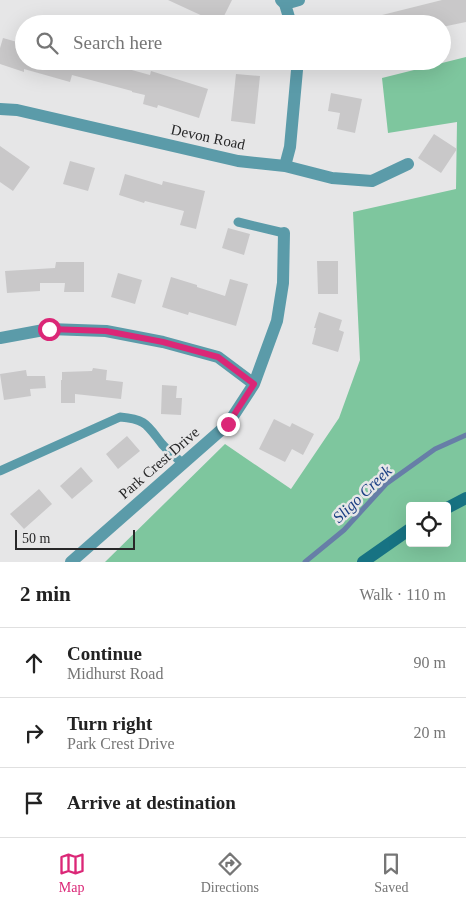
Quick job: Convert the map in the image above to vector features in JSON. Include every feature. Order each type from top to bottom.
[{"type":"street","points":[[288,15],[283,2],[299,0]]},
{"type":"street","points":[[285,166],[290,147],[297,70]]},
{"type":"street","name":"Devon Road","points":[[0,109],[18,110],[238,162],[285,166],[332,178],[372,181],[408,164]]},
{"type":"street","name":"Park Crest Drive","points":[[71,562],[228,424],[254,384],[277,320],[283,283],[284,233]]},
{"type":"street","points":[[0,338],[49,329],[106,331],[163,342],[218,357],[254,384]]},
{"type":"street","points":[[451,506],[466,498]]},
{"type":"street","points":[[363,562],[406,532]]},
{"type":"lane","points":[[238,222],[284,233]]},
{"type":"lane","points":[[0,471],[120,417],[134,418],[148,426],[164,446],[183,464]]},
{"type":"green space","points":[[466,57],[466,562],[105,562],[225,444],[291,489],[339,418],[360,360],[353,212],[456,189],[457,122],[388,133],[382,78],[414,70],[451,70],[451,61]]},
{"type":"building","points":[[168,0],[232,0],[224,15],[200,15]]},
{"type":"building","points":[[442,0],[466,0],[466,22],[451,25],[451,15],[382,15]]},
{"type":"building","points":[[3,38],[15,41],[15,69],[0,64],[0,48]]},
{"type":"building","points":[[28,70],[132,70],[150,75],[151,71],[208,89],[199,118],[158,105],[157,108],[143,104],[145,95],[132,91],[72,75],[70,82]]},
{"type":"building","points":[[236,74],[260,76],[255,124],[231,121]]},
{"type":"building","points":[[331,93],[362,99],[355,133],[337,129],[340,113],[328,111]]},
{"type":"building","points":[[434,134],[457,149],[441,173],[418,158]]},
{"type":"building","points":[[0,146],[30,167],[13,191],[0,182]]},
{"type":"building","points":[[70,161],[95,168],[88,191],[63,184]]},
{"type":"building","points":[[125,174],[162,185],[163,181],[205,191],[196,229],[180,225],[184,211],[145,201],[144,203],[119,195]]},
{"type":"building","points":[[228,228],[250,234],[244,255],[222,248]]},
{"type":"building","points":[[317,261],[338,261],[338,294],[318,294]]},
{"type":"building","points":[[56,262],[84,262],[84,292],[64,292],[65,283],[40,283],[40,291],[7,293],[5,271],[55,268]]},
{"type":"building","points":[[118,273],[142,280],[135,304],[111,297]]},
{"type":"building","points":[[171,277],[225,296],[230,279],[248,284],[236,326],[189,312],[188,315],[162,307]]},
{"type":"building","points":[[319,312],[342,320],[339,330],[344,332],[338,352],[312,344]]},
{"type":"building","points":[[93,368],[107,370],[106,380],[123,382],[121,399],[75,394],[75,403],[61,403],[62,372],[92,371]]},
{"type":"building","points":[[26,370],[27,376],[45,376],[46,388],[30,389],[31,396],[4,400],[0,374]]},
{"type":"building","points":[[162,385],[177,386],[176,398],[182,398],[181,415],[161,414]]},
{"type":"building","points":[[274,419],[290,427],[292,423],[314,434],[303,455],[292,449],[285,462],[259,449]]},
{"type":"building","points":[[127,436],[140,451],[118,469],[106,454]]},
{"type":"building","points":[[81,467],[93,481],[72,499],[60,486]]},
{"type":"building","points":[[39,489],[52,504],[24,529],[10,514]]},
{"type":"waterway","name":"Sligo Creek","points":[[305,562],[344,530],[386,484],[435,449],[466,435]]},
{"type":"route","points":[[49,329],[106,331],[163,342],[218,357],[254,384],[228,424]]}]
